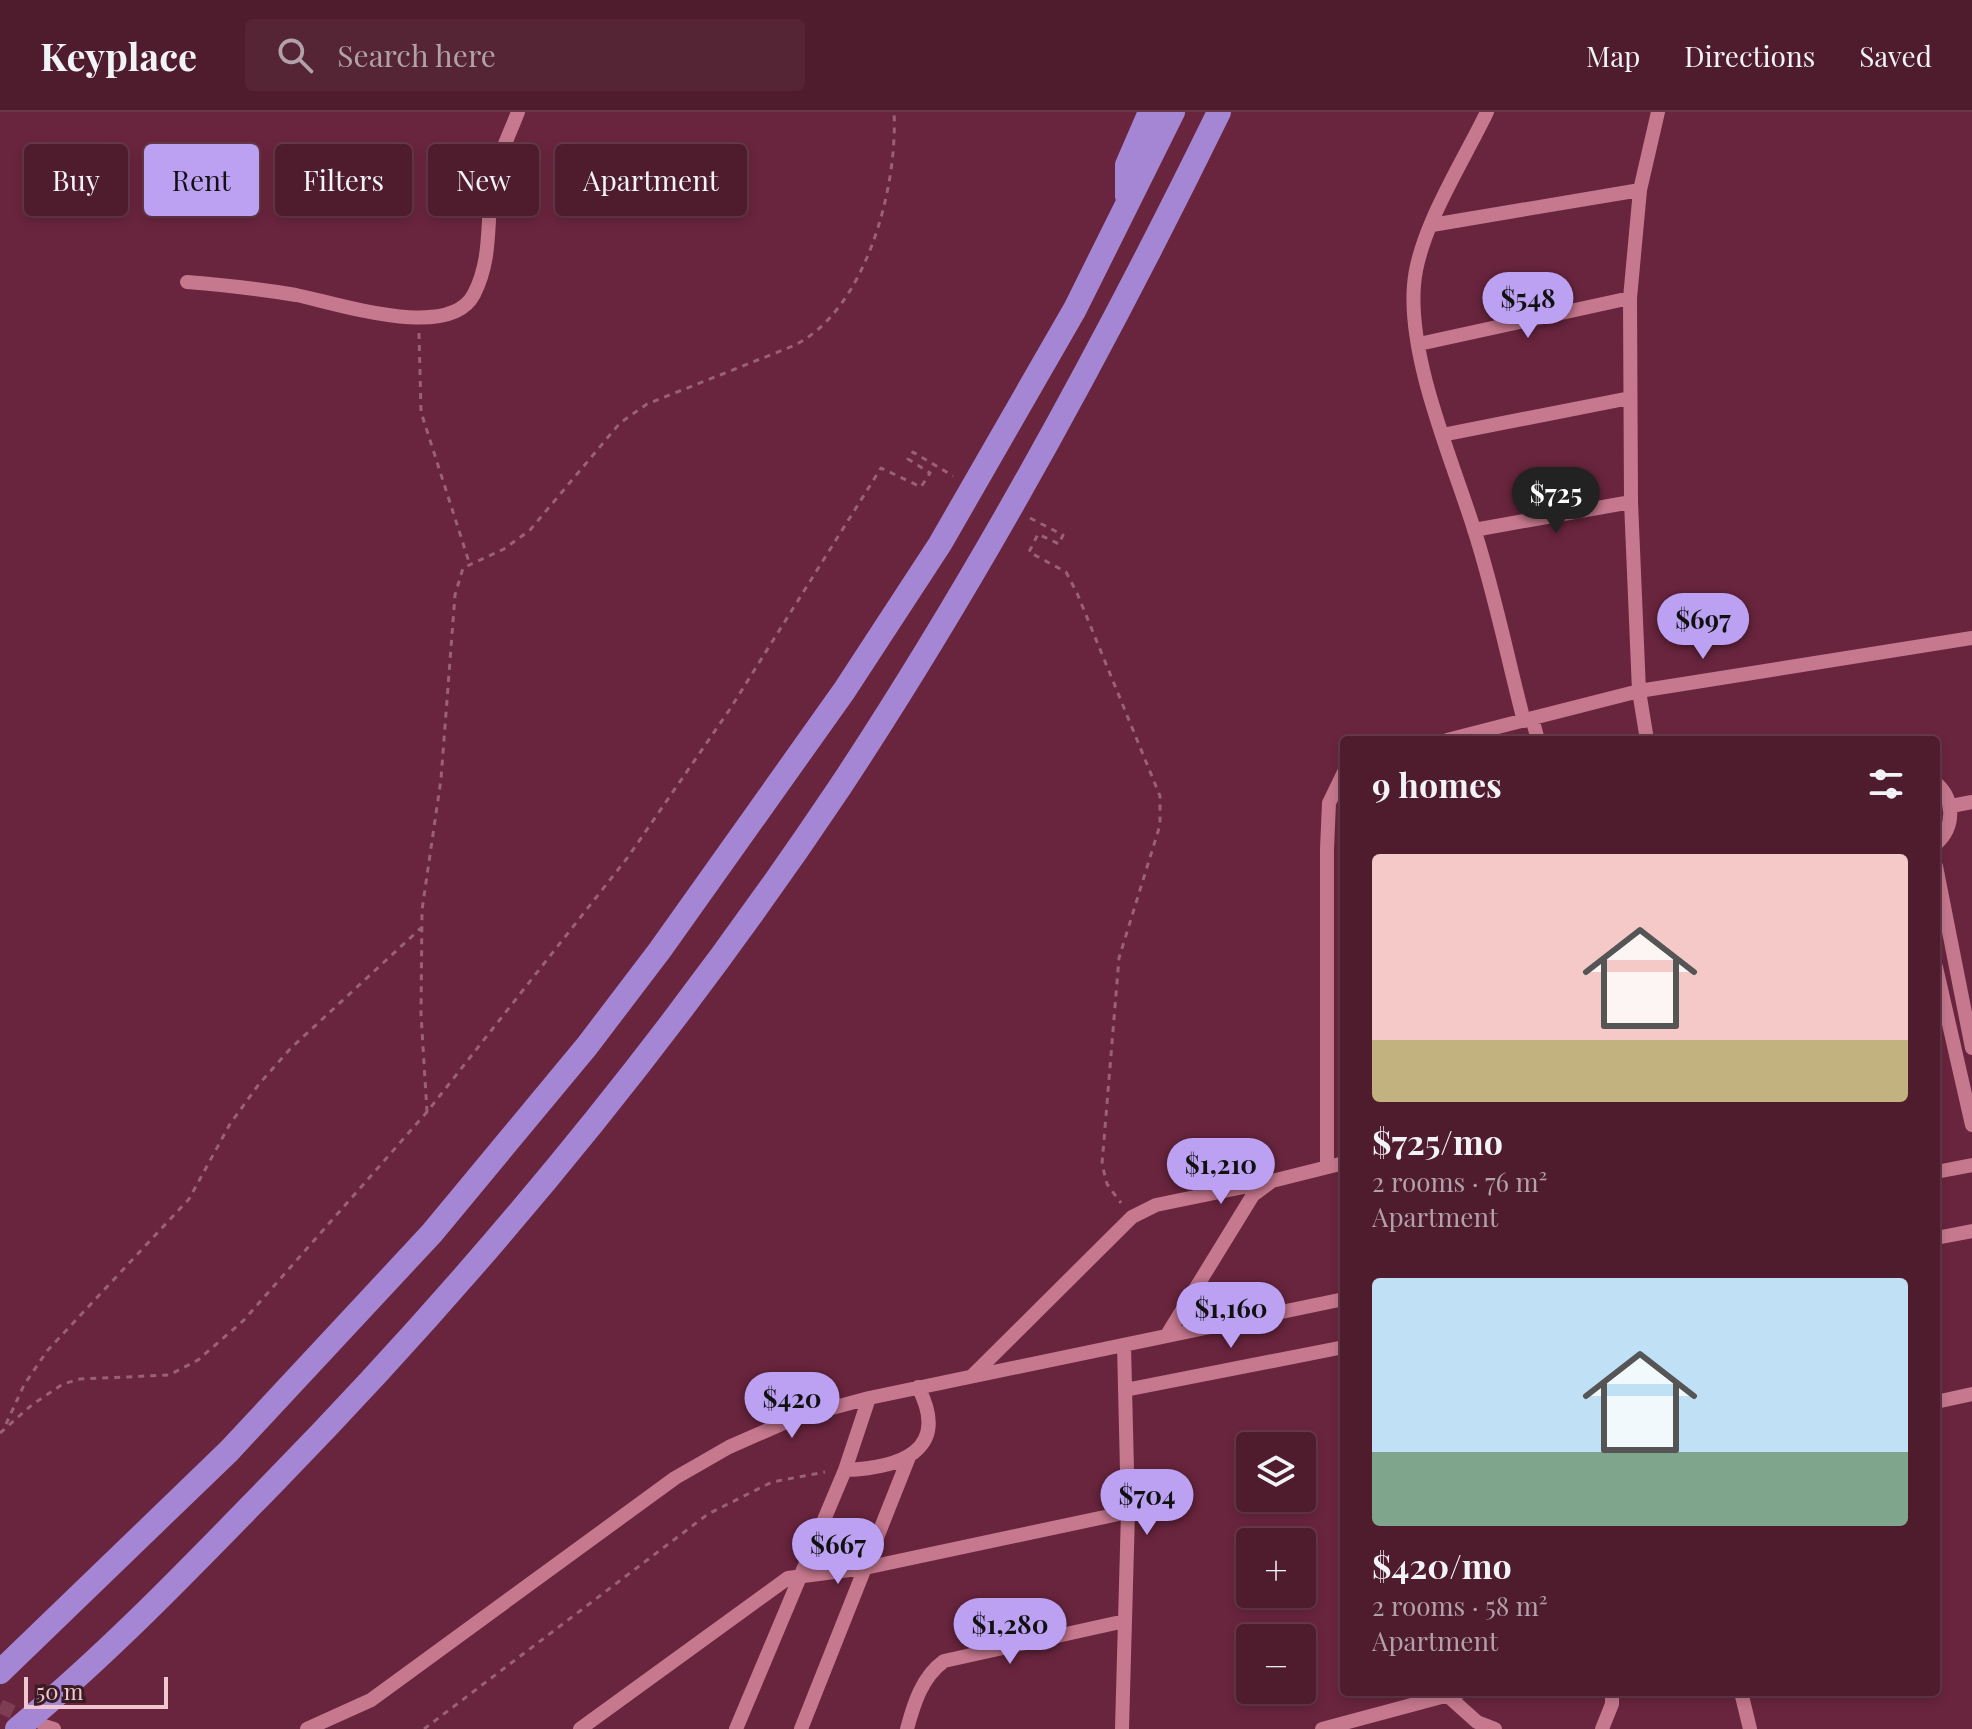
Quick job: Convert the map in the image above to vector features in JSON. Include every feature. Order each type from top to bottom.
[{"type":"highway","points":[[1128,201],[1127,165],[1150,112]]},
{"type":"highway","points":[[0,1672],[229,1451],[432,1233],[587,1046],[660,950],[844,691],[940,544],[1075,309],[1173,112]]},
{"type":"highway","points":[[17,1729],[126,1631],[331,1425],[478,1261],[605,1107],[708,971],[838,788],[934,638],[1053,434],[1219,112]]},
{"type":"street","points":[[187,282],[261,289],[378,313],[420,317],[456,312],[473,297],[489,245],[494,180],[518,112]]},
{"type":"street","points":[[1487,112],[1432,225],[1414,284],[1419,344],[1442,435],[1474,530],[1528,720],[1536,736]]},
{"type":"street","points":[[1646,736],[1639,691],[1631,502],[1630,298],[1640,190],[1658,112]]},
{"type":"street","points":[[1432,225],[1640,190]]},
{"type":"street","points":[[1419,344],[1630,298]]},
{"type":"street","points":[[1442,435],[1630,398]]},
{"type":"street","points":[[1474,530],[1631,502]]},
{"type":"street","points":[[1463,736],[1639,691],[1972,638]]},
{"type":"street","points":[[1327,1166],[1337,939],[1327,849],[1329,803],[1340,780]]},
{"type":"street","points":[[1940,789],[1951,806],[1949,827],[1940,839]]},
{"type":"street","points":[[1951,806],[1972,802]]},
{"type":"street","points":[[1940,886],[1971,1041],[1940,1045]]},
{"type":"street","points":[[1940,985],[1972,1125]]},
{"type":"street","points":[[973,1376],[1132,1217],[1156,1205],[1340,1164]]},
{"type":"street","points":[[1940,1171],[1972,1165]]},
{"type":"street","points":[[1167,1335],[1242,1209],[1272,1181]]},
{"type":"street","points":[[1940,1237],[1972,1231]]},
{"type":"street","points":[[307,1729],[371,1700],[675,1478],[729,1447],[795,1418],[918,1387],[1340,1300]]},
{"type":"street","points":[[1122,1729],[1128,1512],[1124,1345]]},
{"type":"street","points":[[1125,1390],[1340,1348]]},
{"type":"street","points":[[845,1470],[896,1464],[920,1448],[928,1432],[928,1415],[918,1387]]},
{"type":"street","points":[[1940,1401],[1972,1394]]},
{"type":"street","points":[[736,1729],[845,1470],[869,1398]]},
{"type":"street","points":[[801,1729],[909,1457]]},
{"type":"street","points":[[580,1729],[788,1578],[865,1568],[1128,1512]]},
{"type":"street","points":[[907,1729],[931,1670],[944,1661],[1125,1621]]},
{"type":"street","points":[[1322,1729],[1341,1727],[1447,1696]]},
{"type":"street","points":[[1456,1696],[1477,1722],[1495,1729]]},
{"type":"street","points":[[1602,1729],[1612,1696]]},
{"type":"street","points":[[1742,1696],[1750,1729]]},
{"type":"path","points":[[427,1112],[421,1014],[421,928],[441,779],[458,580],[469,563],[504,549],[530,530],[620,423],[647,404],[793,346],[811,337],[829,321],[876,233],[889,194],[896,142],[894,112]]},
{"type":"path","points":[[420,317],[421,412],[469,563]]},
{"type":"path","points":[[0,1433],[63,1384],[80,1379],[169,1375],[198,1360],[244,1320],[427,1112],[628,857],[730,709],[881,468],[921,487],[930,473],[908,459],[913,452],[922,458]]},
{"type":"path","points":[[1040,524],[1063,535],[1059,544],[1038,534],[1029,552],[1066,572],[1160,796],[1160,825],[1119,958],[1102,1164],[1107,1184],[1132,1217]]},
{"type":"path","points":[[5,1428],[24,1385],[47,1351],[189,1199],[230,1124],[259,1084],[291,1048],[421,928]]},
{"type":"path","points":[[424,1729],[708,1514],[772,1482],[845,1470]]},
{"type":"tunnel","points":[[0,1706],[32,1721]]}]
